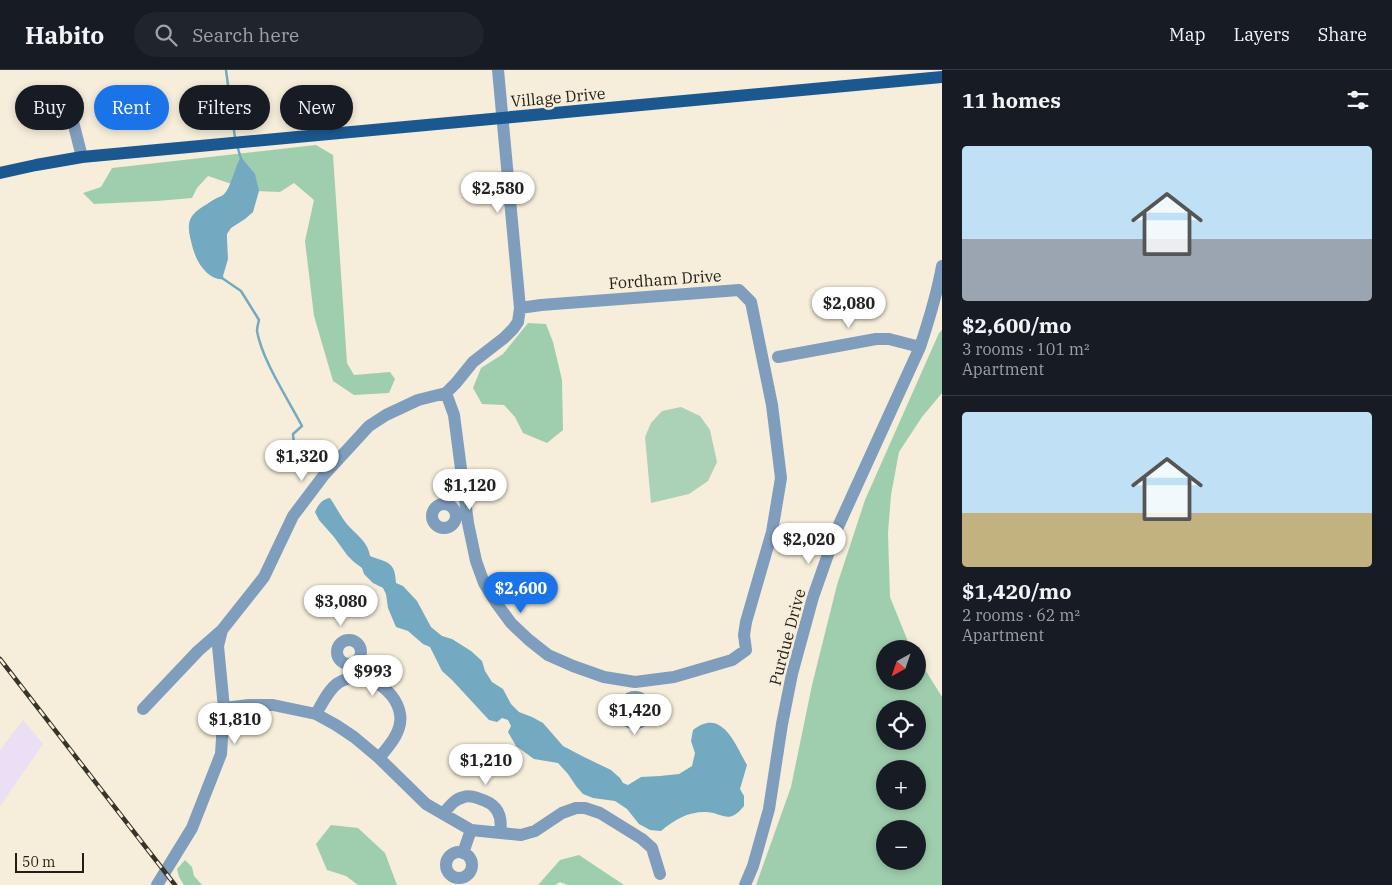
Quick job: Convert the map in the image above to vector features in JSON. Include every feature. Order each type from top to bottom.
[{"type":"main road","name":"Village Drive","points":[[0,173],[36,164],[82,157],[942,77]]},
{"type":"street","points":[[143,709],[198,651],[222,630],[264,577],[294,516],[324,474],[369,426],[418,400],[446,393],[473,362],[504,338],[518,322],[520,308],[498,70]]},
{"type":"street","points":[[75,130],[82,157]]},
{"type":"street","name":"Purdue Drive","points":[[745,885],[763,831],[771,799],[782,724],[792,674],[813,597],[837,529],[920,347],[940,294],[942,266]]},
{"type":"street","name":"Fordham Drive","points":[[520,308],[550,304],[739,290],[751,302],[772,405],[781,478],[772,532],[746,622],[744,635],[746,650],[732,660],[674,677],[635,682]]},
{"type":"street","points":[[778,357],[876,338],[889,339],[920,347]]},
{"type":"street","points":[[446,393],[454,415],[462,514],[484,583],[511,622],[529,640],[548,654],[573,666],[604,677],[635,682],[635,697]]},
{"type":"street","points":[[157,885],[192,828],[221,754],[224,708],[218,646],[222,630]]},
{"type":"street","points":[[350,665],[352,679]]},
{"type":"street","points":[[316,714],[327,695],[337,684],[358,678],[371,680],[384,687],[395,701],[400,715],[398,730],[392,742],[379,758]]},
{"type":"street","points":[[224,708],[273,705],[316,714],[342,729],[379,758],[426,804],[471,830],[521,835],[535,831],[562,813],[576,808],[585,808],[600,813],[642,839],[652,848],[660,874]]},
{"type":"street","points":[[443,814],[453,802],[464,796],[486,800],[494,806],[500,815],[500,832]]},
{"type":"street","points":[[463,853],[471,830]]},
{"type":"shaded area","points":[[23,720],[43,744],[0,806],[0,750]]},
{"type":"green space","points":[[316,145],[333,155],[347,363],[354,375],[390,372],[395,379],[389,393],[354,395],[333,381],[314,316],[305,241],[314,200],[294,183],[280,192],[252,191],[208,176],[197,188],[192,198],[94,204],[83,193],[101,187],[112,168]]},
{"type":"green space","points":[[528,323],[546,324],[553,342],[562,380],[563,430],[547,443],[523,433],[515,417],[504,405],[482,404],[473,388],[481,368],[503,354]]},
{"type":"green space","points":[[942,330],[942,393],[922,417],[899,452],[891,495],[888,533],[890,597],[907,640],[876,640],[876,690],[926,690],[926,671],[942,697],[942,885],[756,885],[791,787],[812,685],[837,585],[865,500]]},
{"type":"green space","points":[[681,407],[700,416],[710,430],[717,462],[708,481],[689,494],[651,503],[645,437],[651,423],[662,411]]},
{"type":"green space","points":[[331,825],[358,828],[385,853],[397,885],[358,885],[346,876],[327,870],[316,844]]},
{"type":"green space","points":[[579,855],[624,885],[568,885],[560,882],[555,885],[538,885],[560,860]]},
{"type":"green space","points":[[185,860],[192,867],[194,876],[202,885],[184,885],[177,869]]},
{"type":"water","points":[[241,157],[255,174],[259,191],[253,212],[231,228],[227,234],[228,259],[223,276],[224,279],[217,279],[201,266],[192,244],[189,225],[190,220],[197,211],[225,193]]},
{"type":"water","points":[[330,498],[346,523],[367,546],[370,556],[386,562],[392,567],[396,583],[403,586],[417,601],[431,627],[442,636],[452,639],[471,651],[482,661],[485,671],[492,682],[503,689],[511,704],[519,712],[543,723],[563,746],[611,770],[623,783],[628,785],[641,777],[679,774],[692,766],[695,753],[691,741],[693,730],[703,724],[712,723],[720,725],[732,739],[747,765],[740,789],[744,796],[744,806],[729,817],[698,812],[681,817],[661,831],[650,830],[639,824],[627,809],[615,801],[593,798],[583,794],[558,763],[534,759],[516,746],[508,732],[511,726],[508,720],[502,718],[497,722],[489,720],[442,671],[430,647],[423,644],[408,631],[396,627],[388,608],[383,588],[373,583],[364,574],[362,568],[347,555],[319,520],[315,512],[316,509],[323,501]]},
{"type":"waterway","points":[[226,70],[235,138]]},
{"type":"waterway","points":[[237,145],[241,159]]},
{"type":"waterway","points":[[222,278],[241,291],[259,320],[257,331],[264,354],[302,426],[293,434],[295,456],[304,475]]},
{"type":"railway","points":[[0,659],[175,885]]}]
